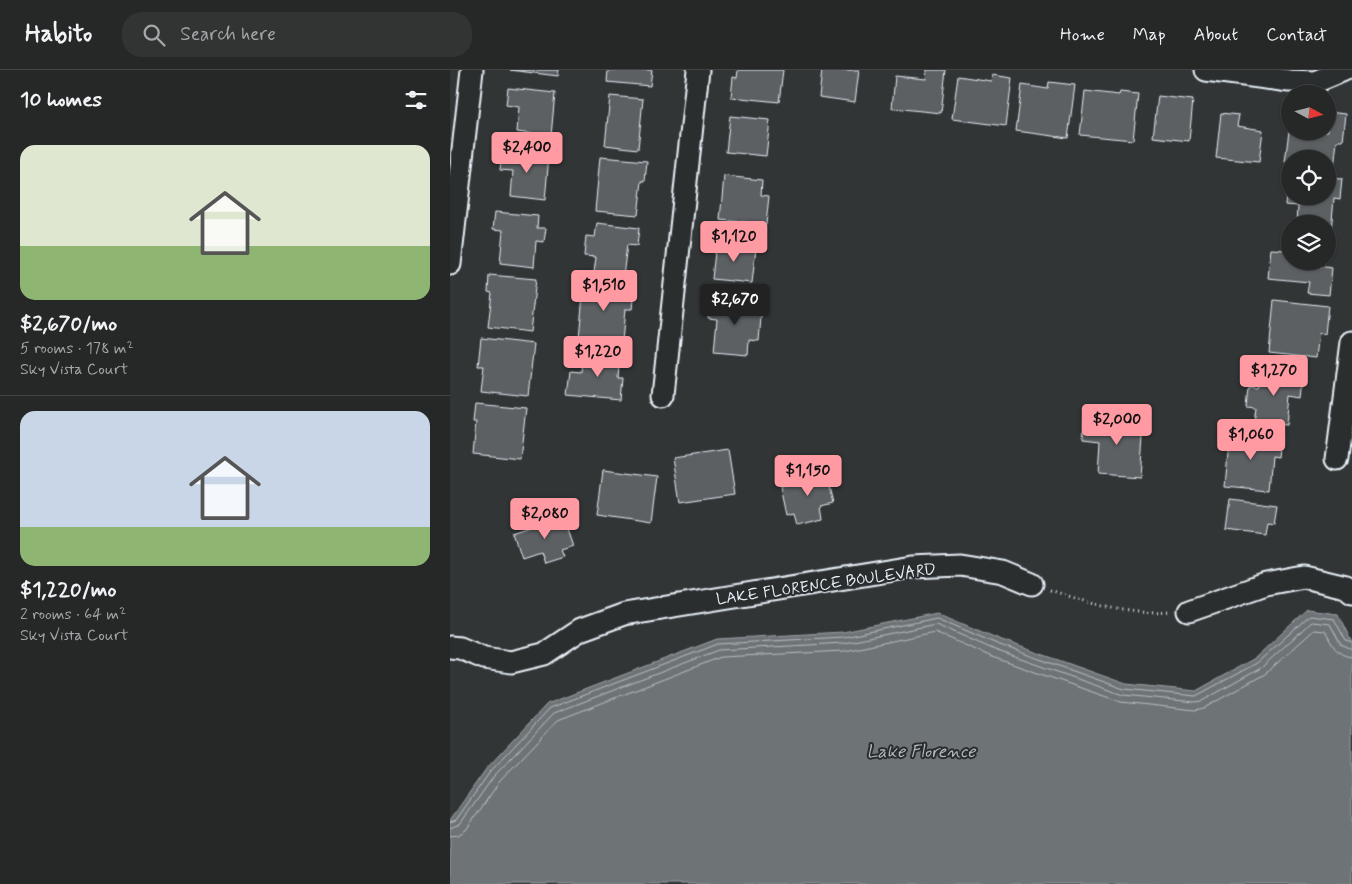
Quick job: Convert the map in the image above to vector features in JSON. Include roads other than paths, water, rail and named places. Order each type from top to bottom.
[{"type":"street","points":[[450,264],[472,70]]},
{"type":"street","points":[[663,395],[698,70]]},
{"type":"street","points":[[1206,70],[1289,81],[1315,82],[1344,70]]},
{"type":"street","points":[[1337,459],[1352,342]]},
{"type":"street","name":"LAKE FLORENCE BOULEVARD","points":[[450,647],[460,648],[484,658],[511,662],[544,654],[580,630],[624,614],[913,567],[960,565],[1003,572],[1032,584]]},
{"type":"street","points":[[1189,611],[1266,584],[1304,577],[1346,587],[1352,592]]},
{"type":"water","name":"Lake Florence","points":[[1307,610],[1338,614],[1352,643],[1352,884],[450,884],[450,820],[486,769],[547,704],[717,639],[843,632],[937,613],[999,639],[1126,684],[1196,691],[1255,658]]}]
